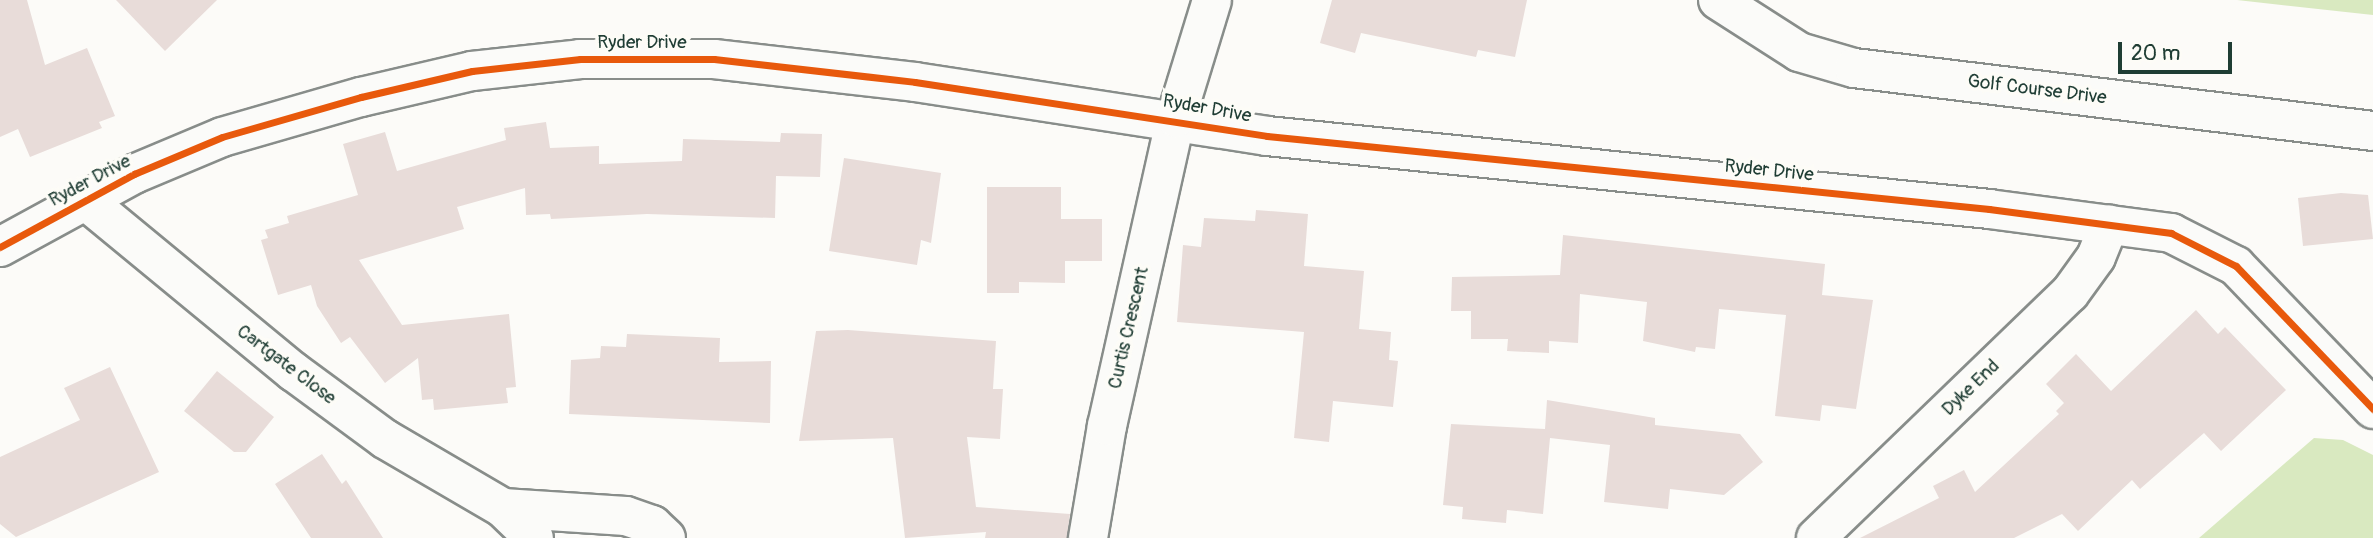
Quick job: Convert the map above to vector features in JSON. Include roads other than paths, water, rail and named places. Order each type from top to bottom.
[{"type":"street","name":"Curtis Crescent","points":[[1088,538],[1107,426],[1176,118],[1212,0]]},
{"type":"street","name":"Golf Course Drive","points":[[1718,0],[1799,52],[1854,68],[2373,131]]},
{"type":"street","name":"Ryder Drive","points":[[0,247],[85,200],[222,137],[361,97],[472,71],[580,59],[714,59],[1176,118],[1267,136],[2171,233],[2236,266],[2373,410]]},
{"type":"street","name":"Cartgate Close","points":[[85,200],[304,380],[407,453],[503,508],[534,538]]},
{"type":"street","name":"Dyke End","points":[[1816,538],[2070,293],[2096,257],[2109,225]]},
{"type":"street","name":"Cartgate Close","points":[[503,508],[626,516],[652,525],[666,538]]}]
